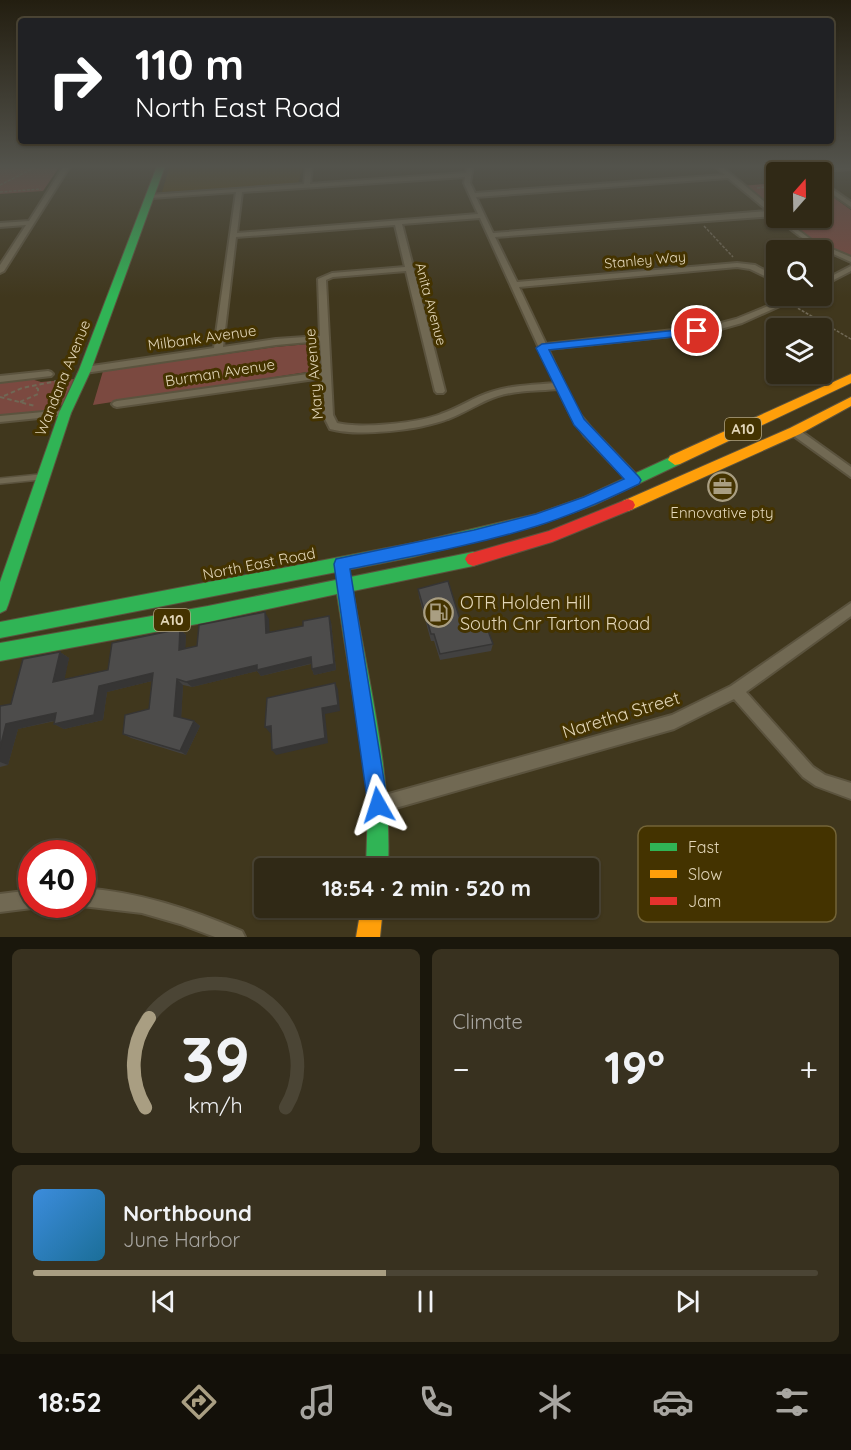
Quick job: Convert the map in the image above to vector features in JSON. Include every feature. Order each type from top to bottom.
[{"type":"main road","name":"Wandana Avenue","points":[[0,605],[65,413],[85,370],[146,210]]},
{"type":"main road","name":"North East Road","points":[[0,630],[474,537],[536,520],[589,501],[851,378]]},
{"type":"main road","name":"A10","points":[[0,652],[344,586],[504,552],[543,540],[695,477],[795,431],[851,401]]},
{"type":"main road","points":[[629,505],[634,480],[652,484],[695,477]]},
{"type":"main road","points":[[341,564],[378,805],[377,858]]},
{"type":"main road","points":[[368,937],[371,918]]},
{"type":"street","points":[[0,271],[39,210]]},
{"type":"street","points":[[218,351],[236,210]]},
{"type":"street","points":[[479,210],[542,348],[579,422],[634,480]]},
{"type":"street","points":[[232,235],[482,216]]},
{"type":"street","points":[[491,235],[766,216]]},
{"type":"street","points":[[0,225],[30,223]]},
{"type":"street","name":"Anita Avenue","points":[[398,223],[440,391]]},
{"type":"street","points":[[793,228],[811,242],[851,261]]},
{"type":"street","name":"Stanley Way","points":[[513,285],[737,265],[752,267],[766,274]]},
{"type":"street","points":[[832,278],[851,268]]},
{"type":"street","name":"Mary Avenue","points":[[408,269],[332,275],[322,279],[329,422],[341,430],[440,419],[503,391],[560,386]]},
{"type":"street","points":[[542,348],[710,329],[739,321],[774,306]]},
{"type":"street","name":"Milbank Avenue","points":[[85,370],[324,338]]},
{"type":"street","points":[[0,379],[48,374]]},
{"type":"street","name":"Burman Avenue","points":[[117,404],[327,374]]},
{"type":"street","points":[[0,419],[65,413]]},
{"type":"street","points":[[795,431],[851,473]]},
{"type":"street","name":"Naretha Street","points":[[378,805],[674,722],[736,691],[851,609]]},
{"type":"street","points":[[736,691],[808,772],[821,781],[851,791]]},
{"type":"street","points":[[96,898],[138,902],[189,916],[236,937]]},
{"type":"street","points":[[0,903],[18,901]]},
{"type":"lane","points":[[0,481],[43,477]]},
{"type":"path","points":[[698,221],[736,261]]},
{"type":"path","points":[[793,306],[851,339]]},
{"type":"path","points":[[2,397],[22,388],[69,379]]},
{"type":"path","points":[[21,402],[38,394],[39,389],[33,386]]},
{"type":"path","points":[[2,397],[39,407]]},
{"type":"shaded area","points":[[832,210],[851,210],[851,257],[832,249],[832,240],[810,240],[792,228],[832,228]]},
{"type":"shaded area","points":[[319,343],[320,370],[93,405],[103,371]]},
{"type":"shaded area","points":[[31,379],[41,382],[74,379],[65,403],[52,410],[0,415],[0,382]]},
{"type":"building","name":"OTR Holden Hill South Cnr Tarton Road","points":[[448,581],[462,626],[484,620],[493,644],[440,654],[434,634],[431,634],[418,589]]},
{"type":"building","points":[[265,612],[266,633],[303,626],[303,621],[329,616],[334,664],[312,669],[311,657],[257,670],[257,665],[186,682],[177,679],[174,716],[194,721],[180,751],[123,734],[125,715],[149,709],[153,673],[99,686],[94,715],[54,724],[56,713],[6,724],[0,748],[0,706],[11,704],[23,659],[60,652],[53,682],[108,670],[112,643],[180,629],[179,650],[197,646],[199,625]]},
{"type":"building","points":[[335,683],[338,705],[322,708],[325,738],[272,750],[271,726],[265,727],[267,698]]},
{"type":"traffic: fast","points":[[0,605],[65,413],[85,370],[145,210]]},
{"type":"traffic: fast","points":[[0,630],[413,550],[536,520],[589,501],[675,460]]},
{"type":"traffic: fast","points":[[0,652],[208,614],[473,559]]},
{"type":"traffic: fast","points":[[344,586],[375,772],[378,805],[377,858]]},
{"type":"traffic: slow","points":[[675,460],[851,378]]},
{"type":"traffic: slow","points":[[628,505],[795,431],[851,401]]},
{"type":"traffic: slow","points":[[368,937],[371,918]]},
{"type":"traffic: jam","points":[[473,559],[552,536],[628,505]]},
{"type":"place","name":"Ennovative pty","points":[[722,486]]},
{"type":"place","name":"OTR Holden Hill South Cnr Tarton Road","points":[[439,613]]},
{"type":"route","points":[[378,805],[375,772],[341,564],[474,537],[536,520],[589,501],[634,480],[579,422],[542,348],[697,331]]}]
